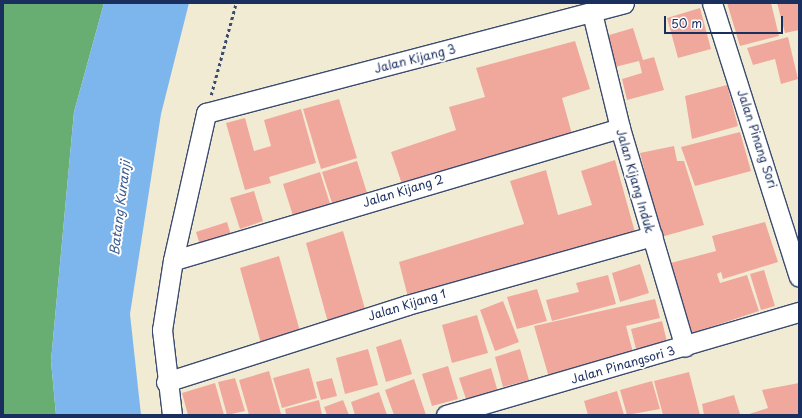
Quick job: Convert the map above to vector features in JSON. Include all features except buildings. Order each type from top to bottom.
[{"type":"street","name":"Jalan Kijang 3","points":[[206,112],[592,13],[624,3]]},
{"type":"street","name":"Jalan Pinang Sori","points":[[712,3],[794,235],[799,277]]},
{"type":"street","name":"Jalan Kijang Induk","points":[[592,13],[620,128],[685,347]]},
{"type":"street","points":[[172,415],[166,382],[162,330],[180,258],[206,112]]},
{"type":"street","name":"Jalan Kijang 2","points":[[180,258],[620,128]]},
{"type":"street","name":"Jalan Kijang 1","points":[[166,382],[407,305],[652,236]]},
{"type":"street","name":"Jalan Pinangsori 3","points":[[446,415],[685,347],[799,312]]},
{"type":"path","points":[[206,112],[236,3]]},
{"type":"green space","points":[[3,3],[104,3],[74,112],[51,361],[56,415],[3,415]]},
{"type":"water","name":"Batang Kuranji","points":[[104,3],[189,3],[161,114],[130,314],[141,415],[56,415],[51,361],[74,112]]}]
